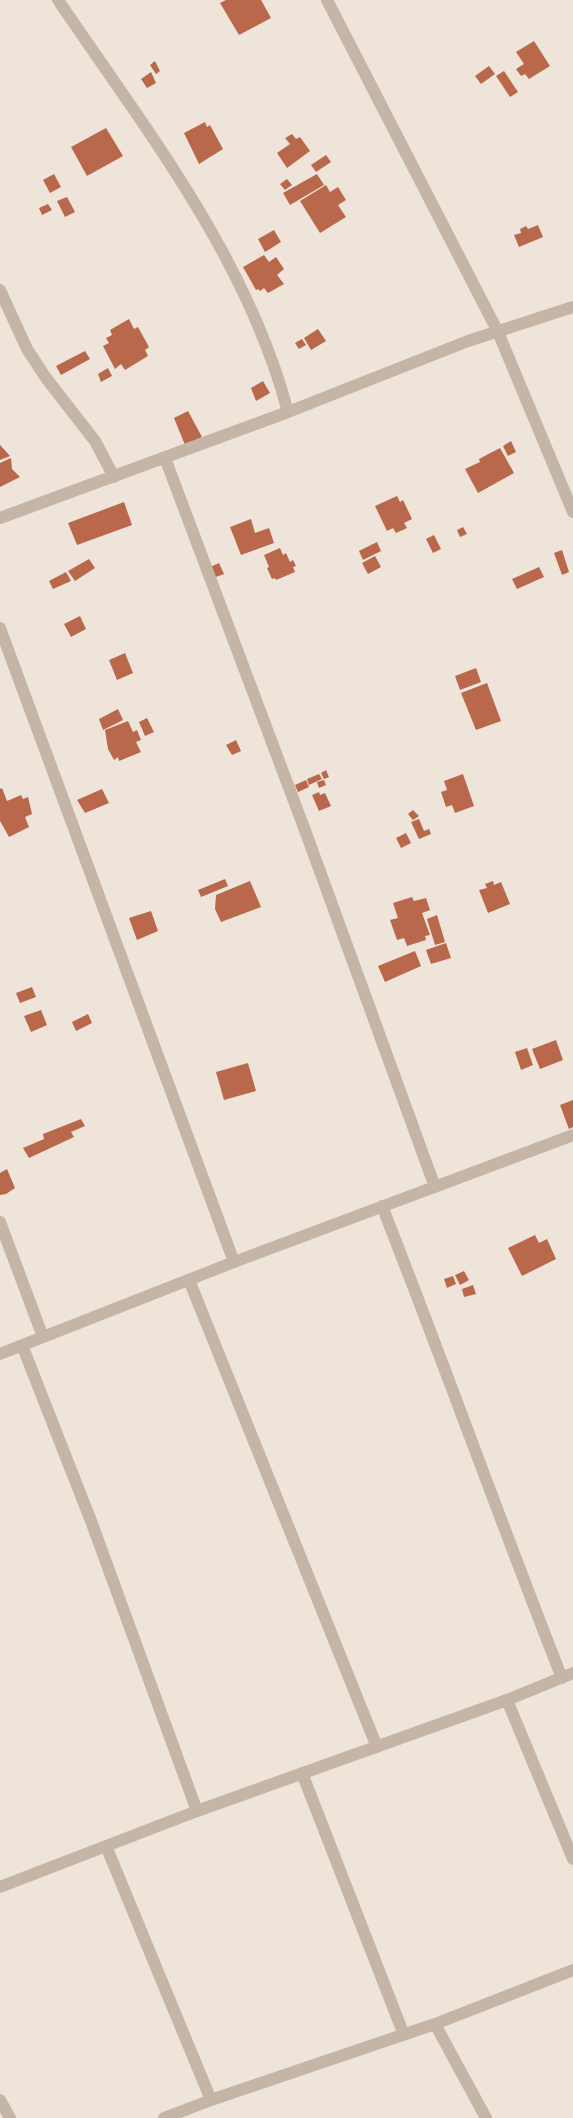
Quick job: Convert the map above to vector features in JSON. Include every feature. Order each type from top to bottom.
[{"type":"street","points":[[58,0],[191,196],[230,264],[249,303],[280,383],[288,412]]},
{"type":"street","points":[[327,0],[498,332],[573,512]]},
{"type":"street","points":[[0,290],[27,349],[46,378],[95,442],[114,477]]},
{"type":"street","points":[[0,518],[288,412],[468,341],[573,308]]},
{"type":"street","points":[[164,458],[302,824],[435,1186]]},
{"type":"street","points":[[0,628],[234,1262]]},
{"type":"street","points":[[0,1354],[234,1262],[573,1135]]},
{"type":"street","points":[[0,1886],[197,1811],[508,1700],[568,1676],[509,1542],[440,1353],[382,1206]]},
{"type":"street","points":[[0,1222],[43,1337]]},
{"type":"street","points":[[189,1280],[377,1747]]},
{"type":"street","points":[[22,1345],[91,1521],[197,1811]]},
{"type":"street","points":[[508,1700],[573,1859]]},
{"type":"street","points":[[302,1773],[404,2035]]},
{"type":"street","points":[[106,1846],[211,2100]]},
{"type":"street","points":[[164,2118],[211,2100],[435,2024],[573,1970]]},
{"type":"street","points":[[435,2024],[486,2118]]},
{"type":"street","points":[[0,2100],[10,2118]]},
{"type":"building","points":[[226,0],[261,0],[271,18],[239,35],[220,3]]},
{"type":"building","points":[[534,41],[550,66],[529,79],[525,74],[521,76],[516,69],[524,64],[516,52]]},
{"type":"building","points":[[155,61],[160,71],[156,74],[150,65]]},
{"type":"building","points":[[489,66],[495,74],[481,84],[475,76]]},
{"type":"building","points":[[504,71],[518,92],[510,97],[496,76]]},
{"type":"building","points":[[151,72],[156,83],[147,88],[141,79]]},
{"type":"building","points":[[205,122],[207,127],[210,125],[223,149],[199,164],[184,133]]},
{"type":"building","points":[[106,128],[123,156],[87,176],[71,147]]},
{"type":"building","points":[[292,134],[296,139],[300,137],[310,151],[287,168],[277,153],[290,144],[285,138]]},
{"type":"building","points":[[326,155],[331,162],[316,172],[311,165]]},
{"type":"building","points":[[54,174],[61,187],[50,193],[43,180]]},
{"type":"building","points":[[317,174],[324,185],[290,205],[283,193]]},
{"type":"building","points":[[287,179],[292,185],[285,190],[280,184]]},
{"type":"building","points":[[326,185],[330,192],[338,187],[346,200],[338,205],[346,217],[320,233],[300,201]]},
{"type":"building","points":[[67,197],[75,212],[65,217],[57,201]]},
{"type":"building","points":[[48,204],[52,210],[42,215],[39,208]]},
{"type":"building","points":[[538,225],[543,237],[519,247],[514,235],[521,233],[520,229],[526,226],[528,229]]},
{"type":"building","points":[[274,230],[281,242],[265,252],[258,239]]},
{"type":"building","points":[[264,255],[269,262],[276,257],[284,269],[277,275],[284,284],[268,293],[264,288],[260,291],[256,290],[243,267]]},
{"type":"building","points":[[129,319],[134,329],[138,327],[149,347],[145,350],[148,356],[125,370],[121,364],[115,369],[103,346],[109,343],[106,338],[112,335],[110,330]]},
{"type":"building","points":[[318,329],[326,341],[311,350],[304,338]]},
{"type":"building","points":[[302,339],[306,345],[299,349],[295,343]]},
{"type":"building","points":[[85,351],[90,359],[61,375],[56,366]]},
{"type":"building","points":[[108,368],[112,376],[101,382],[98,374]]},
{"type":"building","points":[[263,381],[270,393],[256,401],[251,388]]},
{"type":"building","points":[[188,411],[202,437],[185,445],[174,418]]},
{"type":"building","points":[[511,441],[516,452],[508,456],[503,446]]},
{"type":"building","points":[[0,445],[10,456],[0,460]]},
{"type":"building","points":[[500,448],[514,473],[478,493],[465,469],[480,462],[479,459]]},
{"type":"building","points":[[11,458],[12,469],[20,477],[0,487],[0,463]]},
{"type":"building","points":[[397,496],[400,502],[403,500],[412,519],[404,523],[407,528],[396,533],[393,528],[387,531],[375,506]]},
{"type":"building","points":[[124,502],[132,525],[77,545],[68,523]]},
{"type":"building","points":[[251,519],[255,533],[269,528],[274,543],[241,555],[230,527]]},
{"type":"building","points":[[463,527],[467,534],[460,537],[457,530]]},
{"type":"building","points":[[434,535],[441,549],[433,553],[426,539]]},
{"type":"building","points":[[377,542],[381,551],[363,560],[359,551]]},
{"type":"building","points":[[280,548],[283,555],[286,553],[290,562],[293,560],[296,566],[293,567],[295,572],[276,580],[275,578],[272,579],[264,555]]},
{"type":"building","points":[[562,550],[569,572],[562,575],[554,553]]},
{"type":"building","points":[[375,556],[381,567],[368,574],[362,563]]},
{"type":"building","points":[[89,559],[95,568],[75,581],[68,571]]},
{"type":"building","points":[[219,563],[224,574],[213,578],[208,568]]},
{"type":"building","points":[[539,567],[544,577],[517,589],[512,579]]},
{"type":"building","points":[[66,572],[71,581],[53,589],[49,581]]},
{"type":"building","points":[[80,616],[86,629],[71,637],[64,624]]},
{"type":"building","points":[[125,653],[133,673],[117,680],[109,660]]},
{"type":"building","points":[[476,668],[481,682],[460,690],[455,676]]},
{"type":"building","points":[[487,683],[501,721],[476,730],[461,693]]},
{"type":"building","points":[[118,709],[123,720],[103,730],[99,719]]},
{"type":"building","points":[[147,718],[154,732],[145,736],[139,722]]},
{"type":"building","points":[[128,721],[133,732],[137,730],[141,740],[136,742],[141,752],[119,761],[118,757],[114,760],[108,749],[105,730]]},
{"type":"building","points":[[236,740],[241,751],[232,755],[226,745]]},
{"type":"building","points":[[326,770],[329,777],[324,779],[321,773]]},
{"type":"building","points":[[319,774],[322,779],[309,785],[307,779]]},
{"type":"building","points":[[463,774],[474,806],[455,813],[452,805],[446,807],[441,792],[447,790],[444,781]]},
{"type":"building","points":[[306,780],[309,787],[298,792],[295,785]]},
{"type":"building","points":[[324,780],[326,785],[319,788],[317,782]]},
{"type":"building","points":[[2,788],[7,801],[21,795],[23,799],[28,797],[32,814],[25,817],[29,827],[9,837],[0,821],[0,789]]},
{"type":"building","points":[[102,789],[109,803],[85,813],[77,800]]},
{"type":"building","points":[[319,792],[320,795],[325,793],[331,806],[319,811],[312,795]]},
{"type":"building","points":[[413,810],[419,816],[413,820],[408,814]]},
{"type":"building","points":[[419,819],[424,831],[429,829],[431,834],[419,839],[411,822]]},
{"type":"building","points":[[406,833],[411,843],[401,848],[396,838]]},
{"type":"building","points":[[225,879],[228,886],[201,897],[198,890]]},
{"type":"building","points":[[250,881],[261,907],[221,922],[215,909],[216,895]]},
{"type":"building","points":[[493,881],[494,885],[501,882],[510,904],[488,913],[479,890],[487,888],[485,884]]},
{"type":"building","points":[[412,897],[414,901],[426,898],[430,910],[422,913],[430,935],[425,936],[426,940],[407,946],[404,938],[397,940],[390,920],[398,918],[393,903]]},
{"type":"building","points":[[151,911],[158,931],[137,940],[129,918]]},
{"type":"building","points":[[437,915],[445,942],[435,945],[427,919]]},
{"type":"building","points":[[446,943],[451,958],[431,964],[426,950]]},
{"type":"building","points":[[415,951],[421,966],[385,982],[378,966]]},
{"type":"building","points":[[32,987],[36,997],[20,1003],[16,993]]},
{"type":"building","points":[[41,1010],[47,1025],[31,1032],[24,1016]]},
{"type":"building","points":[[88,1014],[92,1023],[76,1031],[72,1022]]},
{"type":"building","points":[[556,1040],[563,1060],[540,1069],[532,1049]]},
{"type":"building","points":[[527,1048],[533,1065],[521,1070],[515,1052]]},
{"type":"building","points":[[248,1063],[256,1091],[224,1100],[216,1072]]},
{"type":"building","points":[[573,1100],[573,1127],[569,1129],[560,1105]]},
{"type":"building","points":[[81,1119],[85,1126],[71,1132],[74,1137],[29,1158],[23,1148],[44,1139],[43,1134]]},
{"type":"building","points":[[7,1169],[15,1188],[6,1194],[0,1195],[0,1173]]},
{"type":"building","points":[[535,1235],[539,1243],[547,1239],[556,1259],[522,1276],[508,1248]]},
{"type":"building","points":[[464,1271],[469,1280],[460,1285],[455,1275]]},
{"type":"building","points":[[453,1276],[456,1284],[447,1288],[444,1279]]},
{"type":"building","points":[[473,1285],[476,1294],[464,1297],[462,1289]]}]
